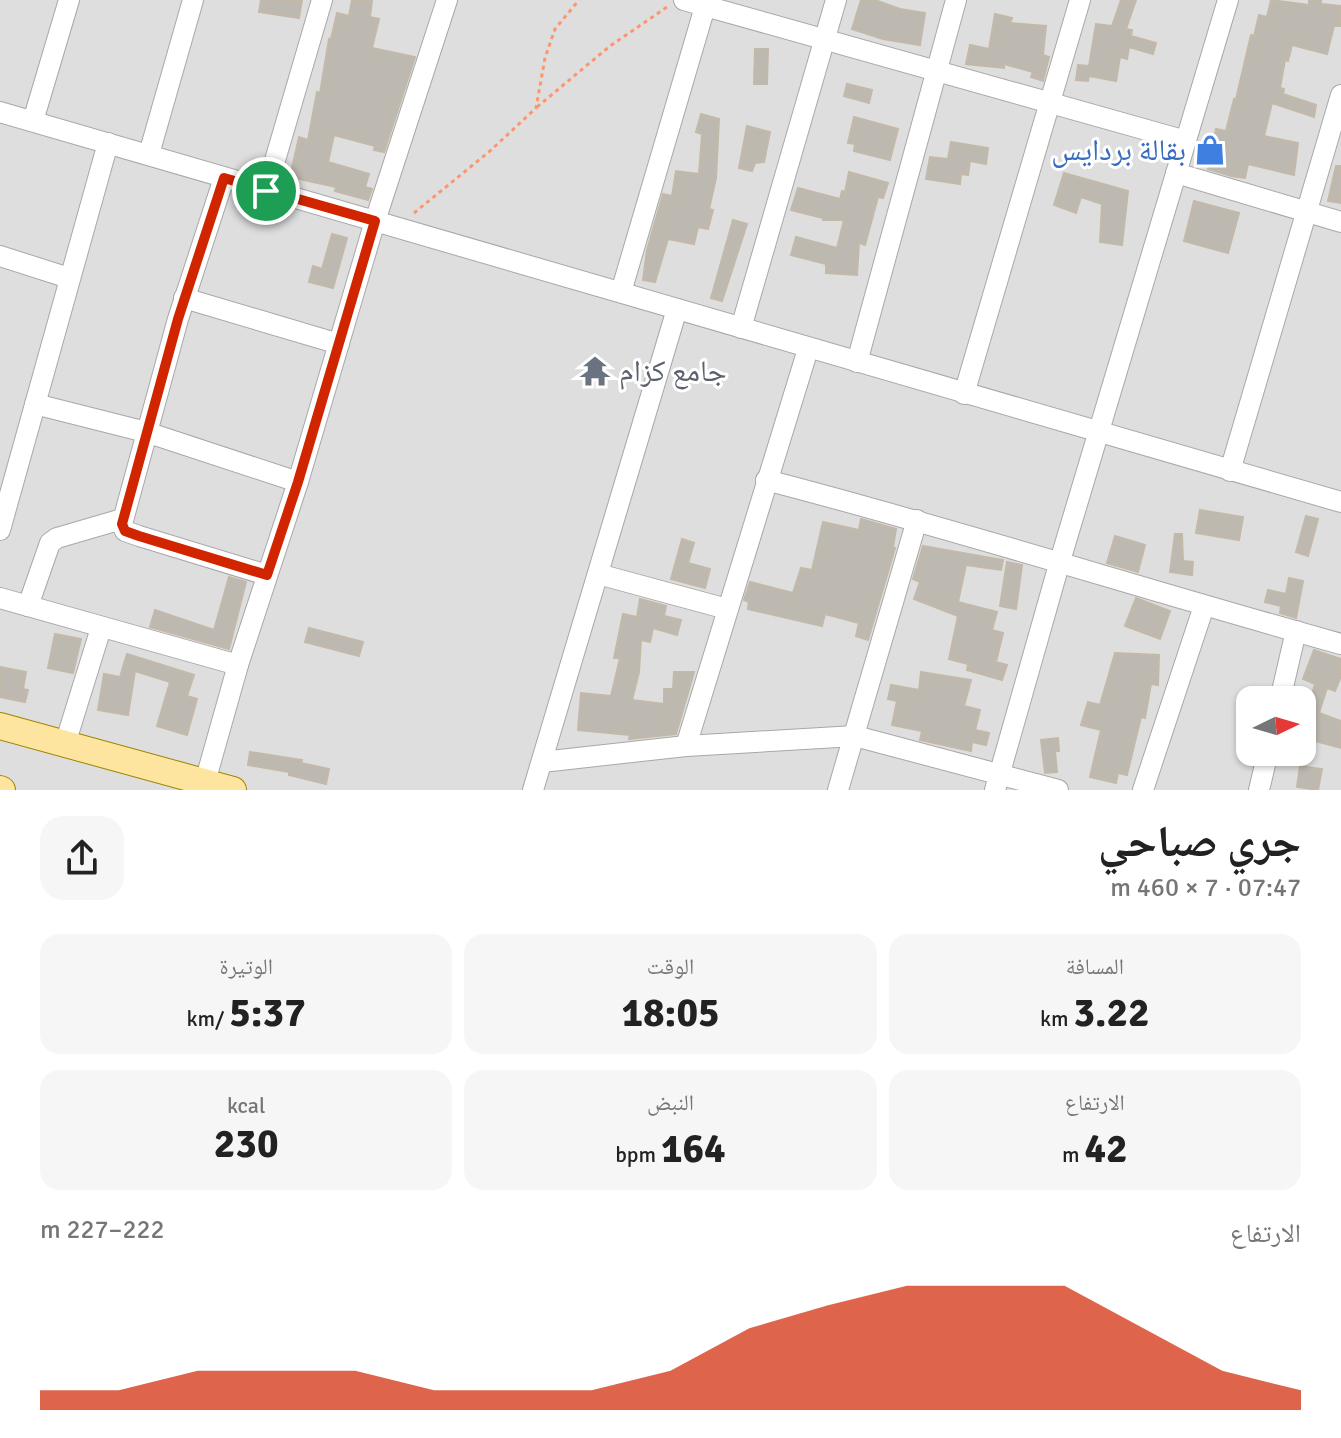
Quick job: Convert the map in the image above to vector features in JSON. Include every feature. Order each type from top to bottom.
[{"type":"main road","points":[[0,726],[233,790]]},
{"type":"street","points":[[33,121],[69,0]]},
{"type":"street","points":[[149,154],[193,0]]},
{"type":"street","points":[[266,191],[322,0]]},
{"type":"street","points":[[205,782],[375,221],[447,0]]},
{"type":"street","points":[[684,0],[706,2],[935,71],[1186,141]]},
{"type":"street","points":[[741,328],[836,0]]},
{"type":"street","points":[[857,362],[956,0]]},
{"type":"street","points":[[964,394],[1080,0]]},
{"type":"street","points":[[998,781],[1060,561],[1228,0]]},
{"type":"street","points":[[621,292],[706,2]]},
{"type":"street","points":[[1230,471],[1341,95]]},
{"type":"street","points":[[0,112],[808,349],[1341,501]]},
{"type":"street","points":[[0,530],[6,484],[35,404],[108,143]]},
{"type":"street","points":[[1176,173],[1341,222]]},
{"type":"street","points":[[224,178],[184,298],[122,519],[125,531],[267,575]]},
{"type":"street","points":[[0,256],[69,278]]},
{"type":"street","points":[[184,298],[339,344]]},
{"type":"street","points":[[533,790],[677,309]]},
{"type":"street","points":[[686,746],[808,349]]},
{"type":"street","points":[[35,404],[146,432],[298,482]]},
{"type":"street","points":[[766,480],[917,520],[1341,644]]},
{"type":"street","points":[[28,606],[50,543],[57,538],[122,519]]},
{"type":"street","points":[[838,790],[917,520]]},
{"type":"street","points":[[598,574],[727,609]]},
{"type":"street","points":[[0,598],[238,665]]},
{"type":"street","points":[[1143,790],[1204,606]]},
{"type":"street","points":[[65,744],[101,628]]},
{"type":"street","points":[[1283,686],[1296,631]]},
{"type":"street","points":[[542,762],[686,746],[855,736],[998,781],[1058,790]]},
{"type":"street","points":[[1259,790],[1265,766]]},
{"type":"path","points":[[536,108],[545,58],[555,29],[579,0]]},
{"type":"path","points":[[397,227],[610,46],[677,0]]},
{"type":"shaded area","points":[[0,0],[1341,0],[1341,790],[0,790]]},
{"type":"building","points":[[261,0],[302,0],[299,18],[259,12]]},
{"type":"building","points":[[352,0],[372,0],[370,17],[379,19],[372,48],[415,57],[384,152],[374,150],[375,146],[334,135],[328,162],[369,174],[365,187],[372,189],[368,200],[335,191],[336,187],[290,177],[299,137],[308,140],[337,13],[349,16]]},
{"type":"building","points":[[861,0],[875,0],[900,9],[925,13],[920,45],[883,39],[852,29]]},
{"type":"building","points":[[1121,0],[1136,0],[1126,29],[1132,30],[1131,36],[1156,43],[1153,54],[1129,47],[1127,59],[1120,57],[1116,81],[1089,76],[1088,81],[1076,80],[1078,65],[1089,66],[1096,24],[1112,26]]},
{"type":"building","points":[[1271,0],[1309,5],[1309,0],[1321,0],[1321,4],[1341,6],[1341,26],[1334,26],[1327,54],[1292,45],[1288,61],[1285,60],[1280,88],[1284,89],[1283,94],[1316,105],[1314,117],[1272,103],[1264,136],[1298,143],[1294,175],[1248,164],[1245,178],[1231,176],[1208,169],[1216,129],[1226,131],[1251,35],[1254,36],[1259,15],[1267,17]]},
{"type":"building","points":[[995,14],[1012,18],[1010,23],[1046,26],[1043,55],[1049,57],[1043,81],[1031,77],[1033,72],[1004,64],[1004,68],[966,64],[970,45],[989,49]]},
{"type":"building","points":[[755,49],[768,49],[767,84],[754,84]]},
{"type":"building","points":[[847,84],[872,90],[869,103],[844,96]]},
{"type":"building","points":[[701,114],[719,119],[716,178],[709,209],[713,210],[708,229],[698,227],[694,244],[668,239],[655,282],[643,280],[647,250],[663,194],[672,196],[676,171],[699,174],[702,134],[696,132]]},
{"type":"building","points":[[854,117],[898,129],[890,160],[854,151],[855,144],[848,143]]},
{"type":"building","points":[[747,126],[770,132],[764,162],[755,163],[752,171],[739,168]]},
{"type":"building","points":[[951,142],[988,148],[986,164],[970,161],[968,175],[961,174],[960,184],[926,179],[930,157],[948,159]]},
{"type":"building","points":[[1336,166],[1341,166],[1341,203],[1328,201]]},
{"type":"building","points":[[849,172],[888,183],[883,198],[878,197],[865,245],[859,243],[857,275],[826,273],[826,264],[791,255],[796,237],[837,248],[844,220],[823,220],[791,210],[798,188],[840,199],[842,191],[845,192]]},
{"type":"building","points":[[1064,173],[1128,191],[1122,245],[1100,242],[1102,204],[1081,197],[1076,213],[1054,205]]},
{"type":"building","points":[[1194,201],[1239,213],[1228,253],[1184,241]]},
{"type":"building","points":[[733,220],[747,224],[722,301],[711,298]]},
{"type":"building","points":[[332,234],[347,238],[333,288],[309,282],[313,266],[322,269]]},
{"type":"building","points":[[1200,510],[1243,517],[1239,540],[1196,533]]},
{"type":"building","points":[[1306,516],[1318,519],[1308,556],[1296,552]]},
{"type":"building","points":[[861,519],[896,529],[895,548],[868,640],[856,636],[859,623],[825,614],[822,626],[748,609],[749,602],[744,600],[750,582],[793,593],[801,568],[812,570],[823,522],[859,530]]},
{"type":"building","points":[[1175,534],[1182,534],[1183,561],[1193,562],[1192,575],[1170,572]]},
{"type":"building","points":[[1115,536],[1145,545],[1138,572],[1107,563]]},
{"type":"building","points":[[682,539],[694,543],[688,563],[710,569],[705,588],[671,579]]},
{"type":"building","points":[[923,546],[1003,560],[1001,570],[966,565],[958,602],[997,612],[992,630],[1003,633],[996,662],[1007,665],[1002,680],[967,670],[968,664],[949,659],[958,616],[914,599],[920,582],[913,579]]},
{"type":"building","points":[[1007,562],[1022,565],[1016,609],[1000,606]]},
{"type":"building","points":[[229,577],[246,582],[229,649],[150,627],[155,610],[214,630]]},
{"type":"building","points":[[1289,578],[1303,581],[1296,618],[1280,613],[1281,606],[1265,602],[1268,590],[1286,594]]},
{"type":"building","points":[[1136,598],[1170,611],[1160,639],[1125,626]]},
{"type":"building","points":[[640,599],[666,606],[664,616],[681,620],[677,635],[653,628],[650,642],[641,640],[639,672],[632,700],[664,704],[664,689],[673,689],[674,672],[694,672],[676,734],[629,739],[630,735],[578,730],[581,693],[611,696],[620,658],[614,658],[623,614],[637,617]]},
{"type":"building","points":[[309,628],[363,642],[359,656],[305,642]]},
{"type":"building","points":[[55,634],[81,639],[73,673],[48,668]]},
{"type":"building","points":[[1314,650],[1341,659],[1341,676],[1335,691],[1327,688],[1319,713],[1341,721],[1341,748],[1316,741],[1316,686],[1303,679]]},
{"type":"building","points":[[1115,653],[1159,655],[1158,685],[1151,684],[1145,718],[1141,717],[1127,775],[1118,773],[1116,783],[1090,777],[1101,730],[1081,725],[1088,702],[1100,705]]},
{"type":"building","points":[[127,654],[194,675],[187,696],[197,699],[187,735],[157,726],[170,682],[135,671],[128,715],[98,710],[104,674],[120,677]]},
{"type":"building","points":[[0,667],[26,672],[23,689],[28,690],[25,702],[0,697]]},
{"type":"building","points":[[921,672],[971,680],[964,706],[980,710],[975,730],[989,733],[986,745],[972,742],[971,751],[920,740],[922,731],[892,725],[897,701],[888,699],[891,685],[919,690]]},
{"type":"building","points":[[1058,738],[1059,751],[1055,751],[1057,772],[1045,773],[1041,740]]},
{"type":"building","points":[[250,752],[302,760],[301,763],[329,769],[326,784],[289,775],[289,772],[248,765]]},
{"type":"building","points":[[1300,766],[1322,769],[1318,790],[1297,787]]},
{"type":"place","name":"بقالة بردايس","points":[[1210,150]]},
{"type":"place","name":"جامع كزام","points":[[595,371]]},
{"type":"route","points":[[224,178],[266,191],[375,221],[298,482],[267,575],[139,536],[125,531],[122,524],[178,319],[224,178]]}]
